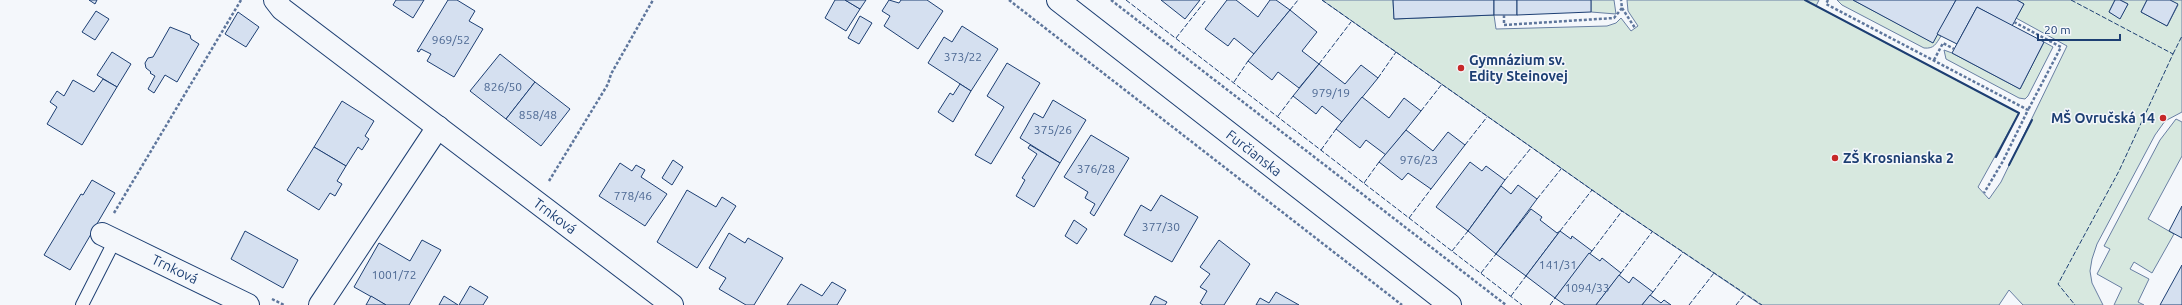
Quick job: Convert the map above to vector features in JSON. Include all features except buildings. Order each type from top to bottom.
[{"type":"street","name":"Trnková","points":[[275,0],[282,9],[672,305]]},
{"type":"street","name":"Furčianska","points":[[1058,0],[1450,305]]},
{"type":"street","points":[[320,305],[438,127]]},
{"type":"street","name":"Trnková","points":[[109,237],[248,305]]},
{"type":"lane","points":[[82,305],[109,237]]},
{"type":"path","points":[[109,237],[241,0]]},
{"type":"path","points":[[535,201],[608,84],[611,74],[653,0]]},
{"type":"path","points":[[1009,0],[1402,305]]},
{"type":"path","points":[[1111,0],[1506,305]]},
{"type":"path","points":[[1621,0],[1622,8],[1635,28]]},
{"type":"path","points":[[1828,0],[1826,4],[2028,110]]},
{"type":"path","points":[[1504,15],[1504,25],[1614,18],[1622,8]]},
{"type":"path","points":[[1984,193],[2061,47],[2014,22]]},
{"type":"path","points":[[1934,60],[1943,43],[1954,48]]},
{"type":"shaded area","name":"ZŠ Krosnianska 2","points":[[1322,0],[1393,0],[1394,19],[1494,15],[1496,29],[1607,26],[1616,23],[1621,18],[1631,31],[1638,26],[1628,11],[1627,0],[1819,0],[1816,6],[2019,113],[1978,187],[1989,199],[2001,182],[2067,46],[2016,18],[2024,4],[2017,0],[2115,0],[2109,12],[2120,18],[2128,4],[2120,0],[2147,0],[2141,12],[2167,26],[2178,5],[2170,0],[2182,0],[2182,112],[2165,121],[2155,135],[2097,244],[2090,271],[2092,283],[2103,305],[2023,305],[2009,290],[1999,305],[1761,305],[1622,211]]},
{"type":"shaded area","points":[[1591,0],[1614,0],[1616,14],[1591,12]]},
{"type":"shaded area","points":[[1837,0],[1853,0],[1932,42],[1937,34],[1941,36],[1932,47],[1924,48],[1842,5]]},
{"type":"shaded area","points":[[2044,42],[2053,47],[2028,96],[2025,99],[2019,98],[1946,59],[1944,50],[2020,89]]},
{"type":"shaded area","points":[[2176,119],[2182,122],[2182,156],[2148,219],[2174,234],[2152,273],[2134,262],[2130,269],[2149,279],[2138,302],[2144,305],[2114,305],[2122,288],[2097,274],[2110,249],[2104,246],[2160,140]]},
{"type":"fence","points":[[1126,0],[1522,305]]},
{"type":"fence","points":[[1176,38],[1206,0]]},
{"type":"fence","points":[[1290,10],[1298,0]]},
{"type":"fence","points":[[1322,0],[1622,211],[1762,305]]},
{"type":"fence","points":[[2071,0],[2173,54],[2119,171],[2058,284],[2075,305]]},
{"type":"fence","points":[[1319,64],[1351,22]]},
{"type":"fence","points":[[2173,54],[2182,36]]},
{"type":"fence","points":[[1378,78],[1396,52]]},
{"type":"fence","points":[[1234,82],[1248,61]]},
{"type":"fence","points":[[1421,111],[1442,84]]},
{"type":"fence","points":[[1278,116],[1293,96]]},
{"type":"fence","points":[[1465,145],[1487,117]]},
{"type":"fence","points":[[1321,150],[1336,129]]},
{"type":"fence","points":[[1505,180],[1531,148]]},
{"type":"fence","points":[[1364,183],[1379,162]]},
{"type":"fence","points":[[1537,199],[1561,169]]},
{"type":"fence","points":[[1409,218],[1431,189]]},
{"type":"fence","points":[[1560,231],[1592,190]]},
{"type":"fence","points":[[1592,251],[1622,211]]},
{"type":"fence","points":[[1452,251],[1468,231]]},
{"type":"fence","points":[[1621,273],[1652,232]]},
{"type":"fence","points":[[1653,292],[1683,252]]},
{"type":"fence","points":[[1481,273],[1496,254]]},
{"type":"fence","points":[[1689,305],[1714,273]]},
{"type":"fence","points":[[1511,296],[1526,276]]},
{"type":"fence","points":[[1736,305],[1745,294]]},
{"type":"fence","points":[[1550,305],[1555,298]]},
{"type":"wall","points":[[1805,0],[2019,113],[1996,157]]},
{"type":"wall","points":[[2009,165],[2032,120]]},
{"type":"place","name":"Gymnázium sv. Edity Steinovej","points":[[1461,68]]},
{"type":"place","name":"MŠ Ovručská 14","points":[[2163,118]]},
{"type":"place","name":"ZŠ Krosnianska 2","points":[[1835,158]]}]
